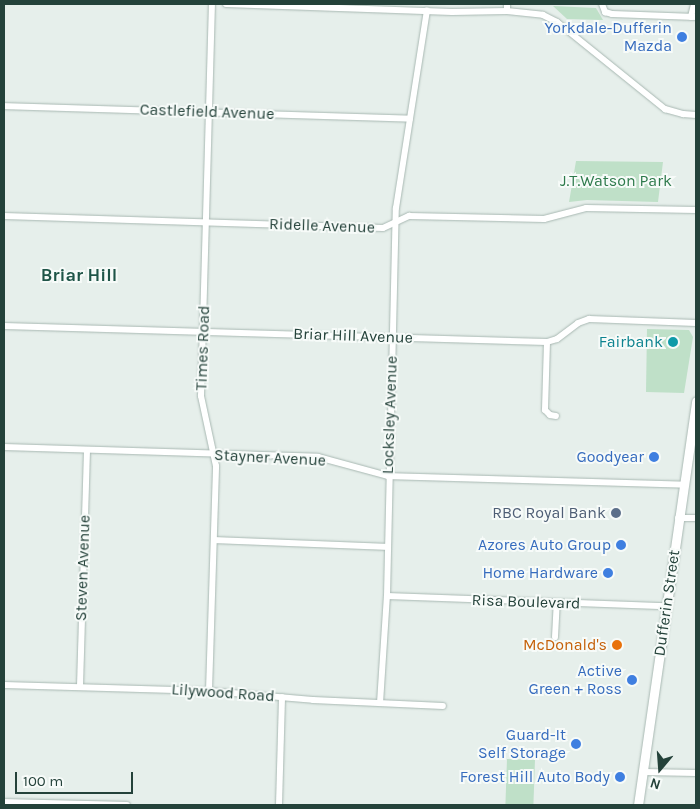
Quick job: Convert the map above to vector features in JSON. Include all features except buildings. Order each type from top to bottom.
[{"type":"main road","name":"Dufferin Street","points":[[638,805],[696,401]]},
{"type":"street","name":"Times Road","points":[[209,691],[216,540],[215,455],[201,396],[212,4]]},
{"type":"street","points":[[226,4],[371,6],[452,12],[507,11],[543,15],[557,22],[664,109],[696,115]]},
{"type":"street","points":[[452,12],[453,4]]},
{"type":"street","points":[[507,4],[507,11]]},
{"type":"street","points":[[602,5],[605,12],[612,14],[694,17],[694,4]]},
{"type":"street","name":"Locksley Avenue","points":[[380,703],[386,596],[396,208],[427,10]]},
{"type":"street","name":"Castlefield Avenue","points":[[4,106],[410,119]]},
{"type":"street","name":"Ridelle Avenue","points":[[4,216],[384,228],[409,216],[544,219],[586,208],[696,210]]},
{"type":"street","points":[[556,416],[550,415],[545,410],[547,342],[556,339],[578,323],[589,319],[696,323]]},
{"type":"street","name":"Briar Hill Avenue","points":[[4,326],[547,342]]},
{"type":"street","name":"Stayner Avenue","points":[[4,447],[318,457],[388,476],[684,485]]},
{"type":"street","name":"Steven Avenue","points":[[80,686],[87,451]]},
{"type":"street","points":[[678,518],[696,518]]},
{"type":"street","points":[[216,540],[387,546]]},
{"type":"street","name":"Risa Boulevard","points":[[386,596],[666,606]]},
{"type":"street","points":[[555,637],[557,603]]},
{"type":"street","name":"Lilywood Road","points":[[4,685],[209,691],[443,706]]},
{"type":"street","points":[[279,805],[282,697]]},
{"type":"street","points":[[644,772],[696,773]]},
{"type":"street","points":[[4,802],[127,805]]},
{"type":"green space","points":[[553,6],[596,8],[603,20],[567,19]]},
{"type":"green space","name":"J.T.Watson Park","points":[[576,161],[663,162],[658,202],[587,200],[569,202]]},
{"type":"green space","points":[[647,329],[689,330],[693,337],[684,393],[646,392]]},
{"type":"green space","points":[[507,759],[535,760],[533,805],[505,805]]},
{"type":"place","name":"Yorkdale-Dufferin Mazda","points":[[682,37]]},
{"type":"place","name":"Fairbank","points":[[673,342]]},
{"type":"place","name":"Goodyear","points":[[654,457]]},
{"type":"place","name":"RBC Royal Bank","points":[[616,513]]},
{"type":"place","name":"Azores Auto Group","points":[[621,545]]},
{"type":"place","name":"Home Hardware","points":[[608,573]]},
{"type":"place","name":"McDonald's","points":[[617,645]]},
{"type":"place","name":"Active Green + Ross","points":[[632,680]]},
{"type":"place","name":"Guard-It Self Storage","points":[[576,744]]},
{"type":"place","name":"Forest Hill Auto Body","points":[[620,777]]},
{"type":"district","name":"Briar Hill","points":[[79,275]]}]
